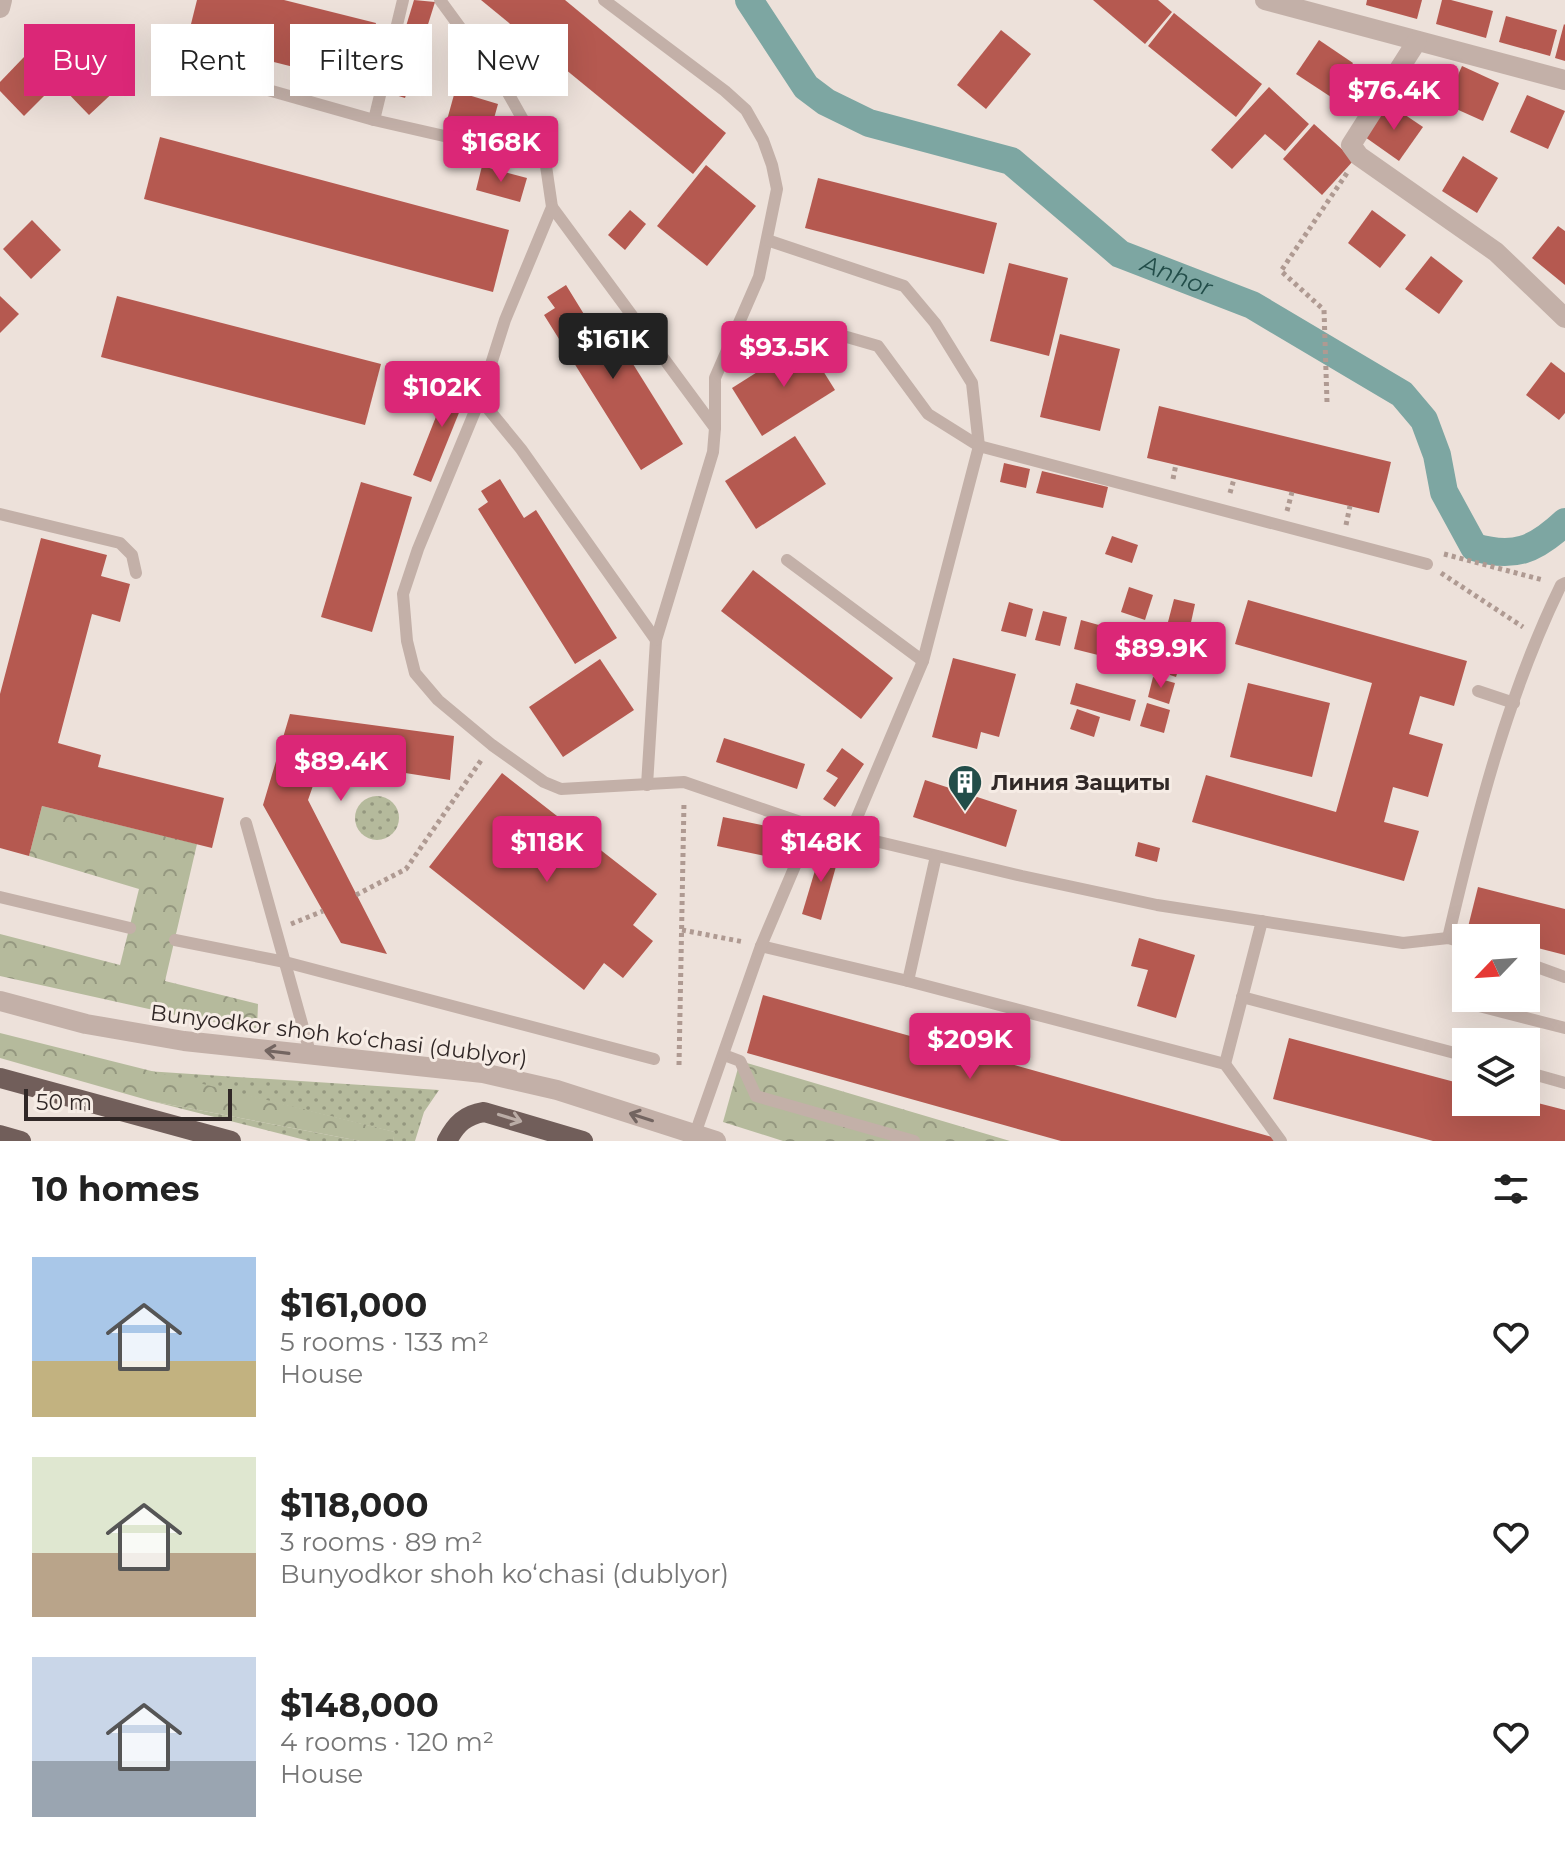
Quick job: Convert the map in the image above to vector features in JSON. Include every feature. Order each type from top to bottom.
[{"type":"main road","points":[[0,1078],[231,1141]]},
{"type":"main road","points":[[447,1141],[455,1126],[470,1115],[484,1112],[583,1141]]},
{"type":"main road","points":[[0,1135],[21,1141]]},
{"type":"street","points":[[0,8],[2,0]]},
{"type":"street","points":[[1265,0],[1565,80]]},
{"type":"street","points":[[1417,41],[1351,145],[1359,156],[1496,252],[1565,318]]},
{"type":"street","name":"Bunyodkor shoh koʻchasi (dublyor)","points":[[0,1001],[86,1024],[135,1033],[311,1056],[469,1072],[519,1081],[557,1090],[716,1141]]},
{"type":"lane","points":[[374,120],[403,0]]},
{"type":"lane","points":[[440,0],[508,93],[545,159],[552,207],[715,428]]},
{"type":"lane","points":[[604,0],[725,91],[748,114],[763,140],[777,189],[759,277],[715,378],[713,452],[656,640],[647,785]]},
{"type":"lane","points":[[274,92],[374,120],[545,159]]},
{"type":"lane","points":[[552,207],[505,320],[480,399],[418,549],[403,594],[407,641],[415,673],[438,700],[492,745],[544,782],[561,789],[684,782],[812,826],[1157,905],[1403,943],[1452,939]]},
{"type":"lane","points":[[767,240],[904,286],[935,323],[972,383],[979,446],[923,661],[850,834]]},
{"type":"lane","points":[[833,333],[878,346],[928,414],[979,446],[1427,564]]},
{"type":"lane","points":[[480,399],[521,449],[656,640]]},
{"type":"lane","points":[[0,514],[120,543],[132,555],[136,573]]},
{"type":"lane","points":[[787,560],[923,661]]},
{"type":"lane","points":[[1448,938],[1475,826],[1514,703],[1536,636],[1563,584]]},
{"type":"lane","points":[[1478,691],[1514,703]]},
{"type":"lane","points":[[246,823],[311,1056]]},
{"type":"lane","points":[[695,1134],[761,946],[812,826]]},
{"type":"lane","points":[[908,981],[936,856]]},
{"type":"lane","points":[[0,897],[130,928]]},
{"type":"lane","points":[[1225,1064],[1262,921]]},
{"type":"lane","points":[[175,940],[285,962],[654,1059]]},
{"type":"lane","points":[[761,946],[1225,1064],[1281,1141]]},
{"type":"lane","points":[[1540,968],[1565,977]]},
{"type":"lane","points":[[1242,997],[1452,1052]]},
{"type":"lane","points":[[1502,1012],[1565,1028]]},
{"type":"lane","points":[[724,1055],[740,1061],[756,1096],[914,1141]]},
{"type":"lane","points":[[1540,1076],[1565,1083]]},
{"type":"path","points":[[1327,402],[1324,310],[1281,271],[1359,156]]},
{"type":"path","points":[[1439,552],[1563,584]]},
{"type":"path","points":[[1427,564],[1536,636]]},
{"type":"path","points":[[356,895],[406,869],[492,745]]},
{"type":"path","points":[[679,1065],[684,782]]},
{"type":"path","points":[[276,930],[323,911]]},
{"type":"path","points":[[682,930],[761,946]]},
{"type":"green space","points":[[377,796],[392,803],[399,818],[392,833],[377,840],[362,833],[355,818],[362,803]]},
{"type":"green space","points":[[42,806],[197,844],[165,981],[258,1004],[257,1029],[185,1017],[0,976],[0,934],[120,965],[139,889],[29,856]]},
{"type":"green space","points":[[0,1033],[395,1132],[393,1141],[360,1141],[151,1101],[0,1058]]},
{"type":"green space","points":[[740,1061],[1010,1141],[783,1141],[723,1122]]},
{"type":"green space","points":[[146,1071],[439,1090],[424,1112],[415,1141],[393,1141],[394,1132]]},
{"type":"green space","points":[[151,1101],[360,1141],[309,1141]]},
{"type":"building","points":[[197,0],[284,0],[376,23],[290,24],[290,66],[274,62],[274,24],[191,24]]},
{"type":"building","points":[[414,0],[435,2],[428,24],[407,24]]},
{"type":"building","points":[[481,0],[565,0],[726,133],[693,174],[568,71],[568,24],[510,24]]},
{"type":"building","points":[[1093,0],[1158,0],[1172,12],[1145,44]]},
{"type":"building","points":[[1367,0],[1422,0],[1417,19],[1366,5]]},
{"type":"building","points":[[1442,0],[1493,11],[1486,38],[1436,24]]},
{"type":"building","points":[[1174,13],[1262,84],[1236,117],[1148,46]]},
{"type":"building","points":[[1506,16],[1557,30],[1550,56],[1499,42]]},
{"type":"building","points":[[1565,25],[1565,61],[1555,58]]},
{"type":"building","points":[[1001,30],[1031,54],[986,109],[957,85]]},
{"type":"building","points":[[1319,40],[1353,63],[1331,97],[1296,74]]},
{"type":"building","points":[[24,57],[24,96],[44,96],[24,116],[0,91],[0,82]]},
{"type":"building","points":[[1462,66],[1499,83],[1483,121],[1445,104]]},
{"type":"building","points":[[1269,87],[1309,124],[1285,151],[1265,134],[1232,169],[1211,150]]},
{"type":"building","points":[[1527,95],[1565,111],[1548,149],[1510,132]]},
{"type":"building","points":[[71,96],[109,96],[89,115]]},
{"type":"building","points":[[454,96],[472,96],[498,104],[490,133],[447,120]]},
{"type":"building","points":[[1389,104],[1423,127],[1399,161],[1365,137]]},
{"type":"building","points":[[1314,124],[1354,160],[1322,195],[1283,159]]},
{"type":"building","points":[[160,137],[509,230],[493,292],[144,199]]},
{"type":"building","points":[[1463,156],[1498,178],[1477,213],[1442,191]]},
{"type":"building","points":[[706,165],[756,206],[707,266],[657,226]]},
{"type":"building","points":[[482,166],[527,178],[520,202],[476,190]]},
{"type":"building","points":[[818,178],[997,223],[984,274],[805,228]]},
{"type":"building","points":[[630,210],[646,224],[625,250],[608,235]]},
{"type":"building","points":[[1372,210],[1406,235],[1380,268],[1348,243]]},
{"type":"building","points":[[32,220],[61,250],[31,279],[3,249]]},
{"type":"building","points":[[1558,226],[1565,231],[1565,285],[1532,258]]},
{"type":"building","points":[[1431,256],[1463,281],[1439,314],[1405,289]]},
{"type":"building","points":[[1009,263],[1068,278],[1049,356],[990,341]]},
{"type":"building","points":[[566,285],[590,324],[603,316],[683,444],[641,470],[544,315],[555,308],[547,297]]},
{"type":"building","points":[[0,296],[19,314],[0,333]]},
{"type":"building","points":[[117,296],[381,364],[365,425],[101,357]]},
{"type":"building","points":[[1060,334],[1120,349],[1100,431],[1040,417]]},
{"type":"building","points":[[805,342],[835,390],[762,436],[732,388]]},
{"type":"building","points":[[1551,362],[1565,373],[1565,413],[1559,420],[1526,395]]},
{"type":"building","points":[[452,376],[471,383],[431,482],[413,475]]},
{"type":"building","points":[[1159,406],[1391,462],[1379,513],[1147,458]]},
{"type":"building","points":[[795,436],[826,484],[756,529],[725,481]]},
{"type":"building","points":[[1004,463],[1030,469],[1026,488],[1000,482]]},
{"type":"building","points":[[1042,471],[1108,487],[1103,508],[1036,493]]},
{"type":"building","points":[[500,479],[524,518],[536,510],[617,638],[575,664],[478,509],[488,502],[481,491]]},
{"type":"building","points":[[361,482],[412,497],[372,632],[321,617]]},
{"type":"building","points":[[1112,536],[1138,545],[1132,563],[1105,554]]},
{"type":"building","points":[[41,538],[107,555],[101,576],[130,584],[120,622],[92,614],[58,743],[101,755],[98,767],[224,798],[212,848],[42,806],[29,856],[0,848],[0,694]]},
{"type":"building","points":[[753,570],[893,678],[861,719],[721,611]]},
{"type":"building","points":[[1129,587],[1153,595],[1145,620],[1121,612]]},
{"type":"building","points":[[1174,599],[1195,604],[1190,627],[1168,622]]},
{"type":"building","points":[[1248,600],[1467,661],[1454,706],[1420,696],[1409,734],[1443,744],[1428,797],[1393,787],[1384,822],[1419,831],[1404,881],[1192,822],[1206,775],[1336,812],[1372,683],[1235,644]]},
{"type":"building","points":[[1009,602],[1033,609],[1026,637],[1001,631]]},
{"type":"building","points":[[1043,611],[1067,617],[1060,646],[1035,640]]},
{"type":"building","points":[[1081,620],[1106,627],[1098,655],[1074,649]]},
{"type":"building","points":[[1162,647],[1183,654],[1176,677],[1155,670]]},
{"type":"building","points":[[953,658],[1016,674],[999,737],[981,732],[977,749],[932,737]]},
{"type":"building","points":[[600,659],[634,710],[563,757],[529,707]]},
{"type":"building","points":[[1153,677],[1175,683],[1169,704],[1148,697]]},
{"type":"building","points":[[1076,683],[1136,700],[1130,721],[1070,704]]},
{"type":"building","points":[[1248,683],[1330,703],[1312,777],[1230,757]]},
{"type":"building","points":[[1147,703],[1170,710],[1164,733],[1140,726]]},
{"type":"building","points":[[1077,709],[1100,717],[1094,737],[1070,729]]},
{"type":"building","points":[[290,714],[454,736],[450,780],[322,760],[308,800],[387,954],[341,943],[263,805]]},
{"type":"building","points":[[724,738],[805,764],[797,789],[716,762]]},
{"type":"building","points":[[842,748],[864,764],[835,807],[823,799],[838,778],[826,771]]},
{"type":"building","points":[[502,773],[657,894],[633,925],[653,941],[623,978],[604,963],[584,990],[429,867]]},
{"type":"building","name":"Линия Защиты","points":[[925,780],[1017,810],[1006,847],[913,817]]},
{"type":"building","points":[[723,817],[776,828],[770,857],[717,846]]},
{"type":"building","points":[[1138,842],[1160,848],[1157,862],[1135,856]]},
{"type":"building","points":[[822,847],[840,852],[821,920],[802,914]]},
{"type":"building","points":[[1478,887],[1565,909],[1565,955],[1540,949],[1540,924],[1469,924]]},
{"type":"building","points":[[1139,938],[1195,955],[1176,1018],[1137,1006],[1148,970],[1131,966]]},
{"type":"building","points":[[763,995],[1276,1138],[1275,1141],[1061,1141],[747,1053]]},
{"type":"building","points":[[1289,1038],[1452,1081],[1452,1116],[1540,1116],[1540,1104],[1565,1110],[1565,1141],[1433,1141],[1273,1099]]},
{"type":"waterway","name":"Anhor","points":[[749,0],[806,87],[826,102],[869,123],[1011,161],[1120,254],[1252,305],[1402,394],[1424,420],[1437,455],[1444,492],[1474,547],[1501,552],[1523,550],[1544,539],[1565,522]]},
{"type":"place","name":"Линия Защиты","points":[[965,813]]}]
